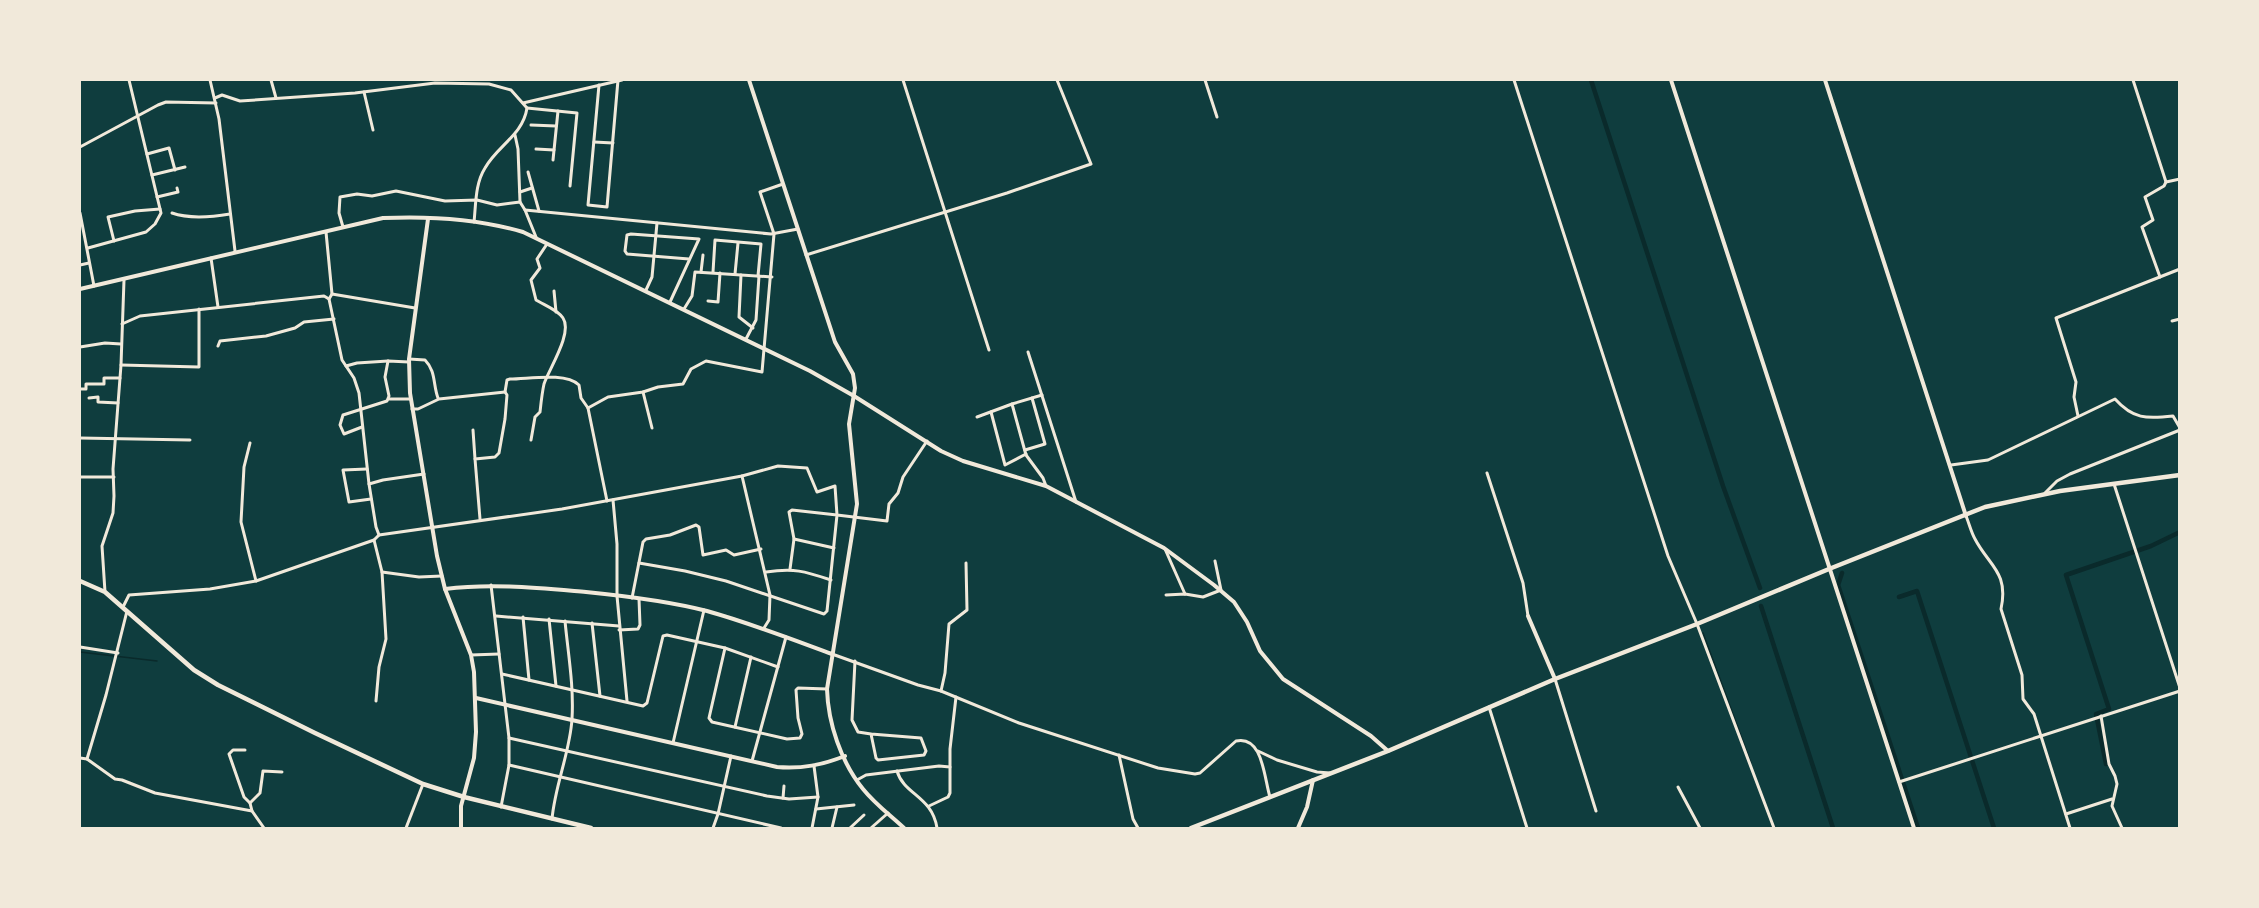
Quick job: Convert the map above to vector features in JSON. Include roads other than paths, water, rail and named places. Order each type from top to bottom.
[{"type":"highway","points":[[1191,828],[1388,751],[1555,679],[1985,507],[2045,494],[2180,475]]},
{"type":"highway","points":[[80,581],[105,592],[194,670],[218,685],[423,784],[501,807],[591,828]]},
{"type":"street","points":[[88,248],[146,232],[155,224],[161,213],[129,80]]},
{"type":"street","points":[[210,80],[216,103],[235,251]]},
{"type":"street","points":[[271,80],[276,98]]},
{"type":"street","points":[[523,104],[598,85],[620,80],[607,207],[588,205],[598,85],[596,80]]},
{"type":"street","points":[[749,80],[835,342],[853,374],[855,388],[849,424],[850,449],[857,489],[856,519],[827,689],[831,723],[857,780],[864,790],[903,828]]},
{"type":"street","points":[[903,80],[989,350]]},
{"type":"street","points":[[806,255],[945,213],[1091,164],[1058,80]]},
{"type":"street","points":[[1205,80],[1216,117]]},
{"type":"street","points":[[1514,80],[1668,556],[1697,624],[1773,828]]},
{"type":"street","points":[[1671,80],[1914,828]]},
{"type":"street","points":[[1825,80],[1974,539],[1999,573],[2003,601],[2001,609],[2022,675],[2022,694],[2032,708],[2070,828]]},
{"type":"street","points":[[2133,80],[2166,182]]},
{"type":"street","points":[[215,98],[222,95],[240,101],[364,92],[439,81],[489,84],[511,90],[527,108],[577,113],[570,186]]},
{"type":"street","points":[[364,92],[373,130]]},
{"type":"street","points":[[80,147],[166,102],[216,103]]},
{"type":"street","points":[[474,222],[476,190],[485,168],[515,134],[524,120],[527,108]]},
{"type":"street","points":[[553,160],[558,111]]},
{"type":"street","points":[[531,125],[556,126]]},
{"type":"street","points":[[515,134],[518,149],[520,202],[536,237]]},
{"type":"street","points":[[594,142],[613,143]]},
{"type":"street","points":[[147,154],[169,148],[175,170]]},
{"type":"street","points":[[536,149],[554,150]]},
{"type":"street","points":[[152,175],[185,167]]},
{"type":"street","points":[[528,172],[539,212]]},
{"type":"street","points":[[2160,277],[2142,226],[2153,220],[2145,197],[2164,186],[2166,182],[2180,179]]},
{"type":"street","points":[[588,408],[608,398],[682,384],[691,369],[706,361],[762,372],[766,349],[774,234],[760,192],[783,184]]},
{"type":"street","points":[[157,197],[178,192],[177,188]]},
{"type":"street","points":[[520,192],[532,188]]},
{"type":"street","points":[[343,227],[339,213],[340,197],[357,194],[372,196],[396,191],[445,201],[477,200],[497,205],[520,202]]},
{"type":"street","points":[[114,241],[108,217],[135,211],[160,209]]},
{"type":"street","points":[[525,210],[774,234],[798,229]]},
{"type":"street","points":[[172,213],[181,216],[230,214]]},
{"type":"street","points":[[80,215],[94,286]]},
{"type":"street","points":[[80,289],[383,218],[474,222],[509,228],[536,237],[766,349],[854,396],[963,461],[1046,486],[1076,504],[1137,532],[1164,548],[1234,602],[1247,622],[1260,651],[1283,679],[1371,736],[1388,751]]},
{"type":"street","points":[[428,219],[409,360],[410,399],[445,589],[471,655],[476,698],[474,758],[461,806],[461,828]]},
{"type":"street","points":[[646,290],[652,277],[657,223]]},
{"type":"street","points":[[326,232],[332,294],[329,299],[342,360],[357,386],[369,484],[376,526],[380,535]]},
{"type":"street","points":[[670,302],[699,239],[627,235],[625,251],[627,254],[689,259]]},
{"type":"street","points":[[713,272],[715,240],[761,244],[756,320],[746,339]]},
{"type":"street","points":[[531,440],[535,417],[540,412],[546,378],[557,358],[558,347],[566,331],[565,321],[556,312],[536,300],[531,280],[540,268],[537,259],[548,242]]},
{"type":"street","points":[[735,274],[738,242]]},
{"type":"street","points":[[701,272],[703,255]]},
{"type":"street","points":[[211,258],[218,307]]},
{"type":"street","points":[[80,265],[90,263]]},
{"type":"street","points":[[2078,416],[2074,397],[2076,382],[2056,318],[2180,268]]},
{"type":"street","points":[[684,309],[692,296],[695,272],[772,277]]},
{"type":"street","points":[[708,301],[718,302],[720,273]]},
{"type":"street","points":[[741,275],[738,317],[753,328]]},
{"type":"street","points":[[105,592],[102,546],[113,513],[124,280]]},
{"type":"street","points":[[554,291],[556,312]]},
{"type":"street","points":[[332,294],[415,308]]},
{"type":"street","points":[[122,324],[140,316],[324,296],[329,299]]},
{"type":"street","points":[[121,365],[199,367],[199,309]]},
{"type":"street","points":[[218,346],[220,341],[266,336],[295,328],[304,322],[334,319]]},
{"type":"street","points":[[2172,321],[2180,319]]},
{"type":"street","points":[[80,347],[105,343],[121,344]]},
{"type":"street","points":[[1028,352],[1076,504]]},
{"type":"street","points":[[346,366],[357,363],[425,360],[429,363],[435,378],[439,399]]},
{"type":"street","points":[[388,362],[385,377],[389,399]]},
{"type":"street","points":[[80,389],[86,389],[86,384],[104,384],[104,378],[120,378]]},
{"type":"street","points":[[474,459],[495,457],[499,453],[506,418],[507,380],[570,379],[579,385],[581,398],[588,408],[607,501]]},
{"type":"street","points":[[412,409],[418,409],[439,399],[505,392]]},
{"type":"street","points":[[643,392],[652,428]]},
{"type":"street","points":[[977,417],[1042,395]]},
{"type":"street","points":[[89,398],[98,397],[98,402],[118,403]]},
{"type":"street","points":[[991,412],[1005,465],[1025,452],[1045,444],[1032,398]]},
{"type":"street","points":[[363,427],[344,434],[340,425],[343,415],[389,399],[410,399]]},
{"type":"street","points":[[1951,465],[1988,460],[2115,399],[2128,412],[2136,415],[2153,419],[2173,416],[2180,429],[2070,474],[2057,481],[2045,494]]},
{"type":"street","points":[[1012,404],[1025,452],[1046,486]]},
{"type":"street","points":[[473,430],[480,519]]},
{"type":"street","points":[[80,438],[190,440]]},
{"type":"street","points":[[790,569],[794,539],[789,512],[792,510],[886,521],[889,504],[898,493],[903,477],[927,441]]},
{"type":"street","points":[[250,443],[244,467],[241,522],[256,580]]},
{"type":"street","points":[[87,759],[118,653],[129,595],[210,589],[256,580],[374,540],[380,535],[614,500],[742,476],[778,466],[807,468],[817,492],[835,486],[837,515],[827,611],[824,614],[726,581],[639,563]]},
{"type":"street","points":[[367,469],[343,470],[349,502],[372,499]]},
{"type":"street","points":[[1487,473],[1523,583],[1528,616],[1555,679],[1596,811]]},
{"type":"street","points":[[369,484],[424,474]]},
{"type":"street","points":[[742,476],[770,595],[769,620],[764,628]]},
{"type":"street","points":[[80,477],[114,477]]},
{"type":"street","points":[[1899,782],[2180,689],[2114,483]]},
{"type":"street","points":[[614,500],[619,628],[627,702]]},
{"type":"street","points":[[632,598],[646,539],[670,535],[696,525],[699,527],[703,555],[726,550],[734,555],[760,549]]},
{"type":"street","points":[[794,539],[834,548]]},
{"type":"street","points":[[374,540],[382,572],[386,639],[379,667],[376,701]]},
{"type":"street","points":[[1164,548],[1185,594]]},
{"type":"street","points":[[1215,561],[1221,591]]},
{"type":"street","points":[[941,691],[945,673],[949,624],[968,610],[966,563]]},
{"type":"street","points":[[766,572],[801,570],[831,580]]},
{"type":"street","points":[[382,572],[419,577],[442,576]]},
{"type":"street","points":[[491,585],[509,738],[509,765],[501,807]]},
{"type":"street","points":[[445,589],[491,585],[617,596],[704,610],[764,628],[918,685],[941,691],[1019,723],[1158,768],[1195,774],[1204,771],[1236,741],[1248,741],[1258,752],[1270,797]]},
{"type":"street","points":[[1166,596],[1185,594],[1203,597],[1221,591]]},
{"type":"street","points":[[496,616],[549,619],[638,629],[640,625],[639,599]]},
{"type":"street","points":[[673,743],[704,610]]},
{"type":"street","points":[[523,617],[529,680]]},
{"type":"street","points":[[549,619],[556,686]]},
{"type":"street","points":[[552,819],[554,799],[572,720],[572,689],[565,621]]},
{"type":"street","points":[[592,623],[600,696]]},
{"type":"street","points":[[502,674],[643,706],[647,703],[663,636],[725,648],[778,667]]},
{"type":"street","points":[[752,761],[786,637]]},
{"type":"street","points":[[80,647],[118,653]]},
{"type":"street","points":[[725,648],[709,718],[712,722],[787,739],[800,738],[802,734],[798,718],[796,690],[798,688],[827,689]]},
{"type":"street","points":[[471,655],[500,654]]},
{"type":"street","points":[[735,727],[751,657]]},
{"type":"street","points":[[855,661],[852,720],[858,732],[921,738],[926,751],[924,755],[878,760],[871,734]]},
{"type":"street","points":[[929,806],[950,793],[950,749],[956,697]]},
{"type":"street","points":[[476,698],[785,768],[814,766],[845,756]]},
{"type":"street","points":[[1489,707],[1527,828]]},
{"type":"street","points":[[2101,716],[2109,764],[2115,776],[2116,784],[2112,799],[2114,813],[2122,828]]},
{"type":"street","points":[[509,738],[767,796],[818,797]]},
{"type":"street","points":[[244,750],[233,750],[229,754],[244,796],[264,828]]},
{"type":"street","points":[[1258,752],[1317,772],[1333,772]]},
{"type":"street","points":[[1119,755],[1133,819],[1138,828]]},
{"type":"street","points":[[713,828],[731,756]]},
{"type":"street","points":[[80,758],[87,759],[115,779],[155,793],[252,811]]},
{"type":"street","points":[[509,765],[781,828]]},
{"type":"street","points":[[812,828],[818,797],[814,766]]},
{"type":"street","points":[[857,780],[866,775],[950,767]]},
{"type":"street","points":[[250,803],[260,793],[263,771],[282,772]]},
{"type":"street","points":[[897,771],[905,785],[934,813],[937,828]]},
{"type":"street","points":[[1298,828],[1307,807],[1313,780]]},
{"type":"street","points":[[406,828],[423,784]]},
{"type":"street","points":[[783,798],[784,786]]},
{"type":"street","points":[[1678,786],[1700,828]]},
{"type":"street","points":[[2066,814],[2112,799]]},
{"type":"street","points":[[816,809],[854,805]]},
{"type":"street","points":[[832,828],[837,807]]},
{"type":"street","points":[[871,828],[888,813]]},
{"type":"street","points":[[850,828],[864,815]]},
{"type":"waterway","points":[[1591,80],[1723,486],[1760,588]]},
{"type":"waterway","points":[[2106,764],[2096,714],[2109,709],[2066,575],[2151,546],[2180,532]]},
{"type":"waterway","points":[[1842,573],[1838,585],[1918,828]]},
{"type":"waterway","points":[[1899,597],[1917,591],[1994,828]]},
{"type":"waterway","points":[[1761,606],[1833,828]]},
{"type":"waterway","points":[[1703,633],[1751,763]]},
{"type":"waterway","points":[[80,652],[157,661]]}]
